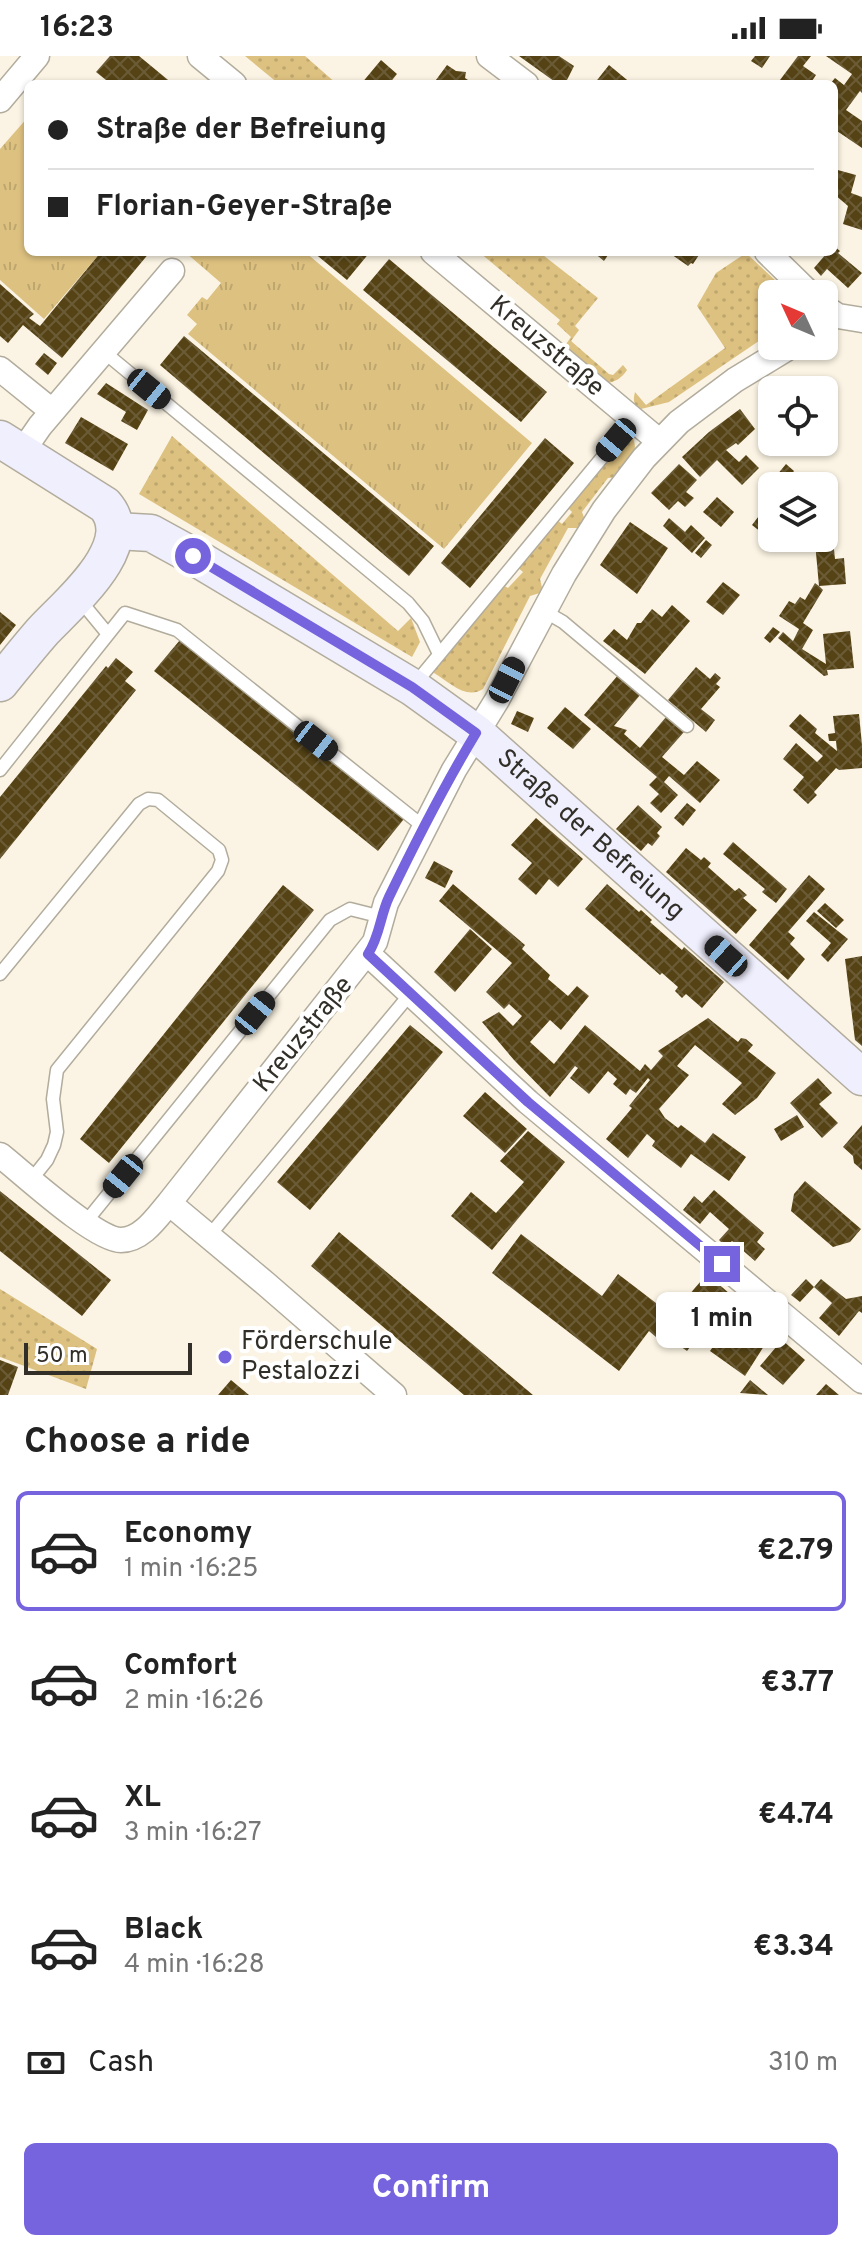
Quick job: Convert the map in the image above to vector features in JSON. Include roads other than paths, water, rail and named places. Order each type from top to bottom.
[{"type":"street","points":[[0,100],[37,56]]},
{"type":"street","points":[[200,56],[229,80]]},
{"type":"street","points":[[489,56],[521,80]]},
{"type":"street","name":"Kreuzstraße","points":[[438,256],[659,441]]},
{"type":"street","points":[[771,256],[796,280]]},
{"type":"street","points":[[0,683],[77,596],[105,558],[116,531],[115,520],[105,505],[11,445],[52,411],[172,271]]},
{"type":"street","points":[[838,316],[862,320]]},
{"type":"street","name":"Kreuzstraße","points":[[0,1155],[85,1223],[121,1240],[144,1232],[368,954],[375,942],[386,903],[424,827],[604,510],[659,441],[700,404],[769,360]]},
{"type":"street","points":[[0,369],[52,411]]},
{"type":"street","name":"Straße der Befreiung","points":[[116,531],[151,533],[195,557],[412,687],[476,733],[862,1077]]},
{"type":"street","points":[[368,954],[528,1102],[862,1381]]},
{"type":"street","points":[[169,1203],[394,1395]]},
{"type":"lane","points":[[104,352],[408,603],[423,621],[438,652]]},
{"type":"lane","points":[[412,687],[634,419]]},
{"type":"lane","points":[[77,596],[107,633]]},
{"type":"lane","points":[[544,611],[563,622],[687,726]]},
{"type":"lane","points":[[0,770],[125,613],[177,630],[424,827]]},
{"type":"lane","points":[[0,974],[139,804],[148,799],[158,800],[219,850],[222,860],[218,871],[57,1070],[53,1099],[57,1121],[54,1145],[31,1180]]},
{"type":"lane","points":[[85,1223],[330,920],[350,909],[382,917]]},
{"type":"lane","points":[[209,1236],[411,993]]},
{"type":"place","name":"Förderschule Pestalozzi","points":[[225,1357]]}]
